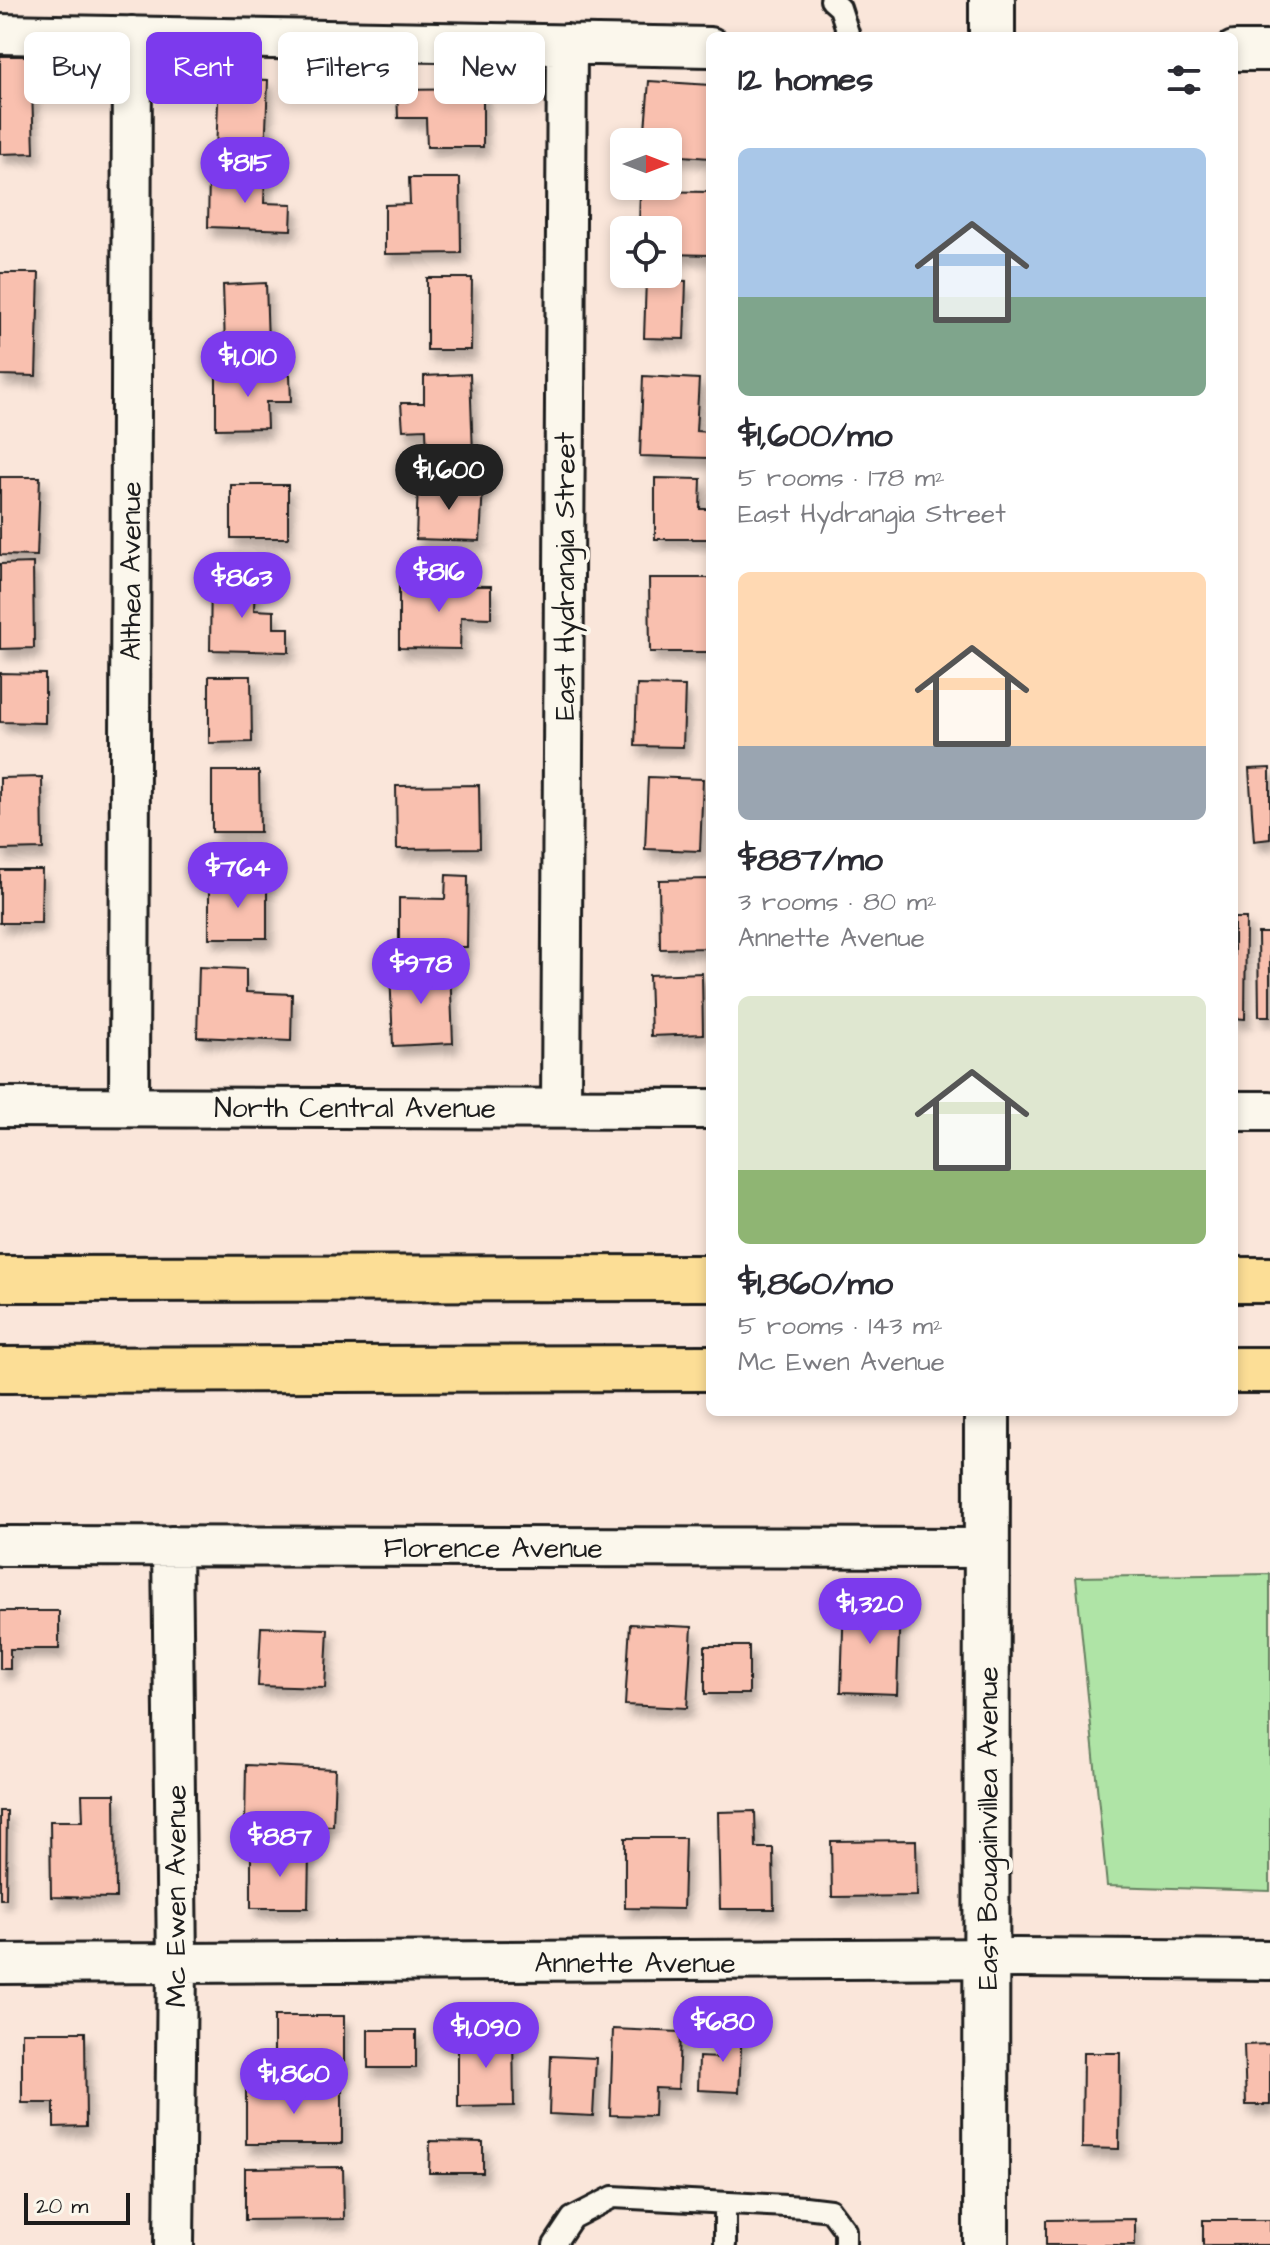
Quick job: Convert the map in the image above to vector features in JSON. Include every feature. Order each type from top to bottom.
[{"type":"highway","points":[[0,1279],[706,1278]]},
{"type":"highway","points":[[1238,1280],[1270,1280]]},
{"type":"highway","points":[[0,1370],[706,1368]]},
{"type":"highway","points":[[1238,1370],[1270,1370]]},
{"type":"street","points":[[992,0],[992,32]]},
{"type":"street","points":[[0,34],[706,47]]},
{"type":"street","name":"Althea Avenue","points":[[129,1106],[132,36]]},
{"type":"street","name":"East Hydrangia Street","points":[[561,1107],[567,44]]},
{"type":"street","points":[[1238,51],[1270,51]]},
{"type":"street","name":"North Central Avenue","points":[[0,1107],[706,1109]]},
{"type":"street","points":[[1238,1111],[1270,1111]]},
{"type":"street","name":"East Bougainvillea Avenue","points":[[986,2245],[987,1416]]},
{"type":"street","name":"Florence Avenue","points":[[0,1546],[986,1548]]},
{"type":"street","name":"Mc Ewen Avenue","points":[[172,1546],[177,1964],[174,2245]]},
{"type":"street","name":"Annette Avenue","points":[[0,1964],[988,1958],[1270,1960]]},
{"type":"lane","points":[[838,3],[848,32]]},
{"type":"lane","points":[[554,2245],[572,2218],[613,2197],[830,2210],[845,2230],[845,2245]]},
{"type":"lane","points":[[725,2203],[725,2245]]},
{"type":"green space","points":[[1270,1574],[1270,1891],[1107,1886],[1076,1577]]},
{"type":"building","points":[[0,56],[24,56],[24,104],[32,104],[34,153],[0,154]]},
{"type":"building","points":[[262,80],[268,80],[265,154],[216,152],[218,104],[262,104]]},
{"type":"building","points":[[649,81],[706,85],[706,158],[682,156],[682,128],[645,128]]},
{"type":"building","points":[[418,90],[434,90],[434,104],[483,104],[483,147],[427,147],[426,118],[398,118],[398,104],[418,104]]},
{"type":"building","points":[[209,175],[265,177],[264,203],[292,204],[291,230],[208,227]]},
{"type":"building","points":[[409,178],[460,178],[461,253],[385,254],[385,205],[410,204]]},
{"type":"building","points":[[682,192],[706,192],[706,255],[682,254],[682,216],[639,216],[640,200],[682,200]]},
{"type":"building","points":[[0,273],[39,273],[36,376],[0,375]]},
{"type":"building","points":[[427,278],[472,278],[471,350],[427,350]]},
{"type":"building","points":[[682,281],[686,281],[684,339],[644,338],[646,288],[682,288]]},
{"type":"building","points":[[266,283],[268,344],[225,345],[223,285]]},
{"type":"building","points":[[470,374],[473,454],[427,456],[426,429],[403,430],[401,403],[424,403],[424,376]]},
{"type":"building","points":[[216,375],[290,375],[291,402],[266,402],[267,428],[216,429]]},
{"type":"building","points":[[643,376],[699,379],[696,431],[706,432],[706,458],[640,456]]},
{"type":"building","points":[[0,477],[40,477],[37,556],[0,555]]},
{"type":"building","points":[[655,478],[701,479],[700,509],[706,509],[706,539],[655,539]]},
{"type":"building","points":[[418,483],[483,485],[480,541],[416,539]]},
{"type":"building","points":[[231,485],[288,485],[288,538],[231,538]]},
{"type":"building","points":[[33,563],[34,648],[0,649],[0,564]]},
{"type":"building","points":[[211,578],[255,578],[254,610],[274,611],[274,628],[289,628],[289,652],[210,650]]},
{"type":"building","points":[[649,578],[706,578],[706,652],[650,652]]},
{"type":"building","points":[[399,585],[491,586],[491,618],[461,617],[460,649],[399,648]]},
{"type":"building","points":[[0,673],[45,674],[45,723],[0,722]]},
{"type":"building","points":[[209,676],[251,676],[252,742],[209,743]]},
{"type":"building","points":[[637,685],[685,686],[683,747],[635,746]]},
{"type":"building","points":[[1270,768],[1270,839],[1254,841],[1249,769]]},
{"type":"building","points":[[212,771],[259,771],[260,832],[212,832]]},
{"type":"building","points":[[42,777],[43,849],[0,850],[0,778]]},
{"type":"building","points":[[648,777],[703,779],[700,851],[645,849]]},
{"type":"building","points":[[479,785],[480,848],[397,849],[396,786]]},
{"type":"building","points":[[0,870],[42,870],[41,923],[0,923]]},
{"type":"building","points":[[446,875],[468,876],[467,947],[399,947],[399,898],[445,899]]},
{"type":"building","points":[[706,879],[706,948],[660,949],[659,880]]},
{"type":"building","points":[[209,881],[267,881],[267,938],[209,938]]},
{"type":"building","points":[[1238,918],[1246,918],[1245,1019],[1238,1018]]},
{"type":"building","points":[[1258,933],[1270,933],[1270,1016],[1259,1016]]},
{"type":"building","points":[[199,967],[246,969],[246,992],[292,994],[291,1041],[197,1037]]},
{"type":"building","points":[[450,967],[453,1043],[393,1046],[390,969]]},
{"type":"building","points":[[702,973],[703,1034],[651,1036],[649,975]]},
{"type":"building","points":[[844,1599],[900,1601],[897,1694],[841,1692]]},
{"type":"building","points":[[0,1611],[59,1611],[59,1649],[10,1649],[10,1669],[0,1669]]},
{"type":"building","points":[[630,1624],[692,1627],[687,1708],[625,1705]]},
{"type":"building","points":[[261,1627],[328,1629],[325,1688],[258,1686]]},
{"type":"building","points":[[705,1646],[749,1646],[749,1694],[705,1694]]},
{"type":"building","points":[[246,1765],[335,1769],[333,1826],[245,1823]]},
{"type":"building","points":[[82,1794],[115,1794],[116,1898],[51,1897],[50,1821],[83,1821]]},
{"type":"building","points":[[0,1811],[7,1811],[6,1899],[0,1899]]},
{"type":"building","points":[[755,1811],[756,1848],[773,1848],[774,1909],[720,1909],[718,1812]]},
{"type":"building","points":[[625,1838],[685,1838],[683,1909],[625,1908]]},
{"type":"building","points":[[916,1840],[917,1896],[832,1897],[831,1841]]},
{"type":"building","points":[[251,1850],[309,1851],[308,1908],[251,1908]]},
{"type":"building","points":[[274,2016],[344,2016],[344,2067],[274,2066]]},
{"type":"building","points":[[721,2025],[742,2026],[739,2092],[698,2090],[699,2057],[720,2058]]},
{"type":"building","points":[[613,2029],[680,2032],[678,2089],[655,2088],[654,2116],[610,2115]]},
{"type":"building","points":[[368,2030],[416,2030],[416,2068],[368,2068]]},
{"type":"building","points":[[22,2032],[85,2032],[86,2126],[54,2127],[54,2103],[22,2103]]},
{"type":"building","points":[[458,2033],[513,2033],[514,2106],[458,2107]]},
{"type":"building","points":[[1270,2044],[1270,2105],[1246,2105],[1244,2045]]},
{"type":"building","points":[[1083,2053],[1120,2053],[1119,2149],[1082,2148]]},
{"type":"building","points":[[551,2056],[596,2058],[593,2116],[549,2114]]},
{"type":"building","points":[[246,2088],[342,2088],[342,2144],[246,2144]]},
{"type":"building","points":[[430,2141],[483,2142],[483,2173],[429,2173]]},
{"type":"building","points":[[343,2167],[344,2219],[245,2220],[245,2168]]},
{"type":"building","points":[[1135,2219],[1135,2245],[1046,2245],[1046,2220]]},
{"type":"building","points":[[1203,2220],[1270,2220],[1270,2245],[1203,2245]]}]
